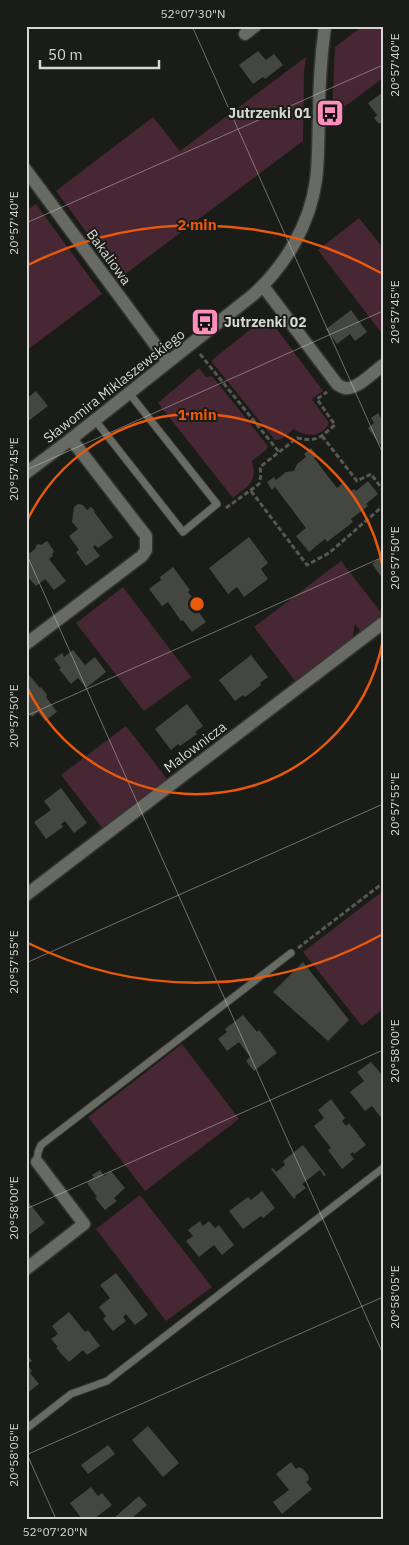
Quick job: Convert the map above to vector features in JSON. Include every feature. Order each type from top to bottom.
[{"type":"street","name":"Sławomira Miklaszewskiego","points":[[26,474],[263,286],[294,244],[305,220],[313,192],[318,160],[320,72],[325,26]]},
{"type":"street","name":"Bakaliowa","points":[[26,170],[168,362]]},
{"type":"street","points":[[263,286],[337,384],[343,388],[355,386],[383,365]]},
{"type":"street","points":[[26,644],[142,556],[146,550],[146,536],[71,439]]},
{"type":"street","name":"Malownicza","points":[[26,895],[383,623]]},
{"type":"street","points":[[26,1269],[84,1224],[37,1162]]},
{"type":"lane","points":[[95,420],[183,532],[216,504],[130,393]]},
{"type":"lane","points":[[37,1162],[38,1152],[42,1145],[291,953]]},
{"type":"lane","points":[[26,1429],[71,1394],[106,1381],[383,1168]]},
{"type":"path","points":[[192,344],[279,452]]},
{"type":"path","points":[[216,504],[227,508],[251,491],[259,484],[260,467],[297,438],[317,440],[335,425],[317,399],[337,384]]},
{"type":"path","points":[[322,436],[356,481],[371,474],[383,490]]},
{"type":"path","points":[[251,491],[307,565],[329,553],[383,506]]},
{"type":"path","points":[[291,953],[383,883]]},
{"type":"shaded area","points":[[363,26],[383,26],[383,78],[332,116],[335,47]]},
{"type":"shaded area","points":[[306,57],[303,141],[120,278],[56,191],[153,117],[180,151]]},
{"type":"shaded area","points":[[36,204],[102,294],[26,351],[26,211]]},
{"type":"shaded area","points":[[359,218],[383,248],[383,335],[318,250]]},
{"type":"shaded area","points":[[267,316],[323,391],[312,399],[329,423],[326,428],[318,433],[309,435],[294,429],[281,439],[275,440],[211,361]]},
{"type":"shaded area","points":[[199,368],[206,377],[212,376],[268,446],[267,449],[252,461],[254,468],[253,479],[233,498],[158,403]]},
{"type":"shaded area","points":[[341,561],[383,615],[361,632],[355,624],[352,639],[296,682],[254,627]]},
{"type":"shaded area","points":[[123,587],[191,677],[144,711],[76,623]]},
{"type":"shaded area","points":[[126,726],[168,780],[103,829],[61,775]]},
{"type":"shaded area","points":[[383,891],[383,1009],[362,1026],[303,952]]},
{"type":"shaded area","points":[[182,1044],[239,1119],[145,1191],[88,1117]]},
{"type":"shaded area","points":[[140,1195],[212,1287],[166,1321],[96,1229]]},
{"type":"building","points":[[258,51],[266,60],[274,54],[283,65],[265,79],[263,77],[253,84],[239,65]]},
{"type":"building","points":[[383,92],[383,121],[379,124],[374,118],[377,115],[368,103]]},
{"type":"building","points":[[351,310],[367,332],[355,341],[350,334],[337,344],[326,329]]},
{"type":"building","points":[[36,391],[48,406],[27,422],[26,399]]},
{"type":"building","points":[[378,413],[381,418],[383,417],[383,443],[380,445],[368,428],[374,423],[371,418]]},
{"type":"building","points":[[311,448],[317,455],[314,458],[337,488],[344,482],[351,491],[354,489],[356,491],[368,481],[378,494],[366,504],[368,506],[351,519],[353,522],[327,542],[325,539],[309,552],[296,536],[306,528],[275,487],[272,490],[267,482],[274,477],[276,480],[286,472],[294,471],[297,464],[306,457],[304,454]]},
{"type":"building","points":[[78,504],[83,505],[87,510],[91,507],[113,537],[98,548],[95,545],[93,547],[100,556],[86,566],[76,552],[79,550],[69,536],[78,529],[72,522],[74,507]]},
{"type":"building","points":[[249,537],[268,563],[261,569],[268,579],[244,597],[237,587],[228,594],[209,568]]},
{"type":"building","points":[[47,541],[54,551],[53,556],[49,559],[66,581],[54,590],[45,579],[36,586],[26,575],[26,553],[28,551],[30,553],[38,544],[41,545]]},
{"type":"building","points":[[383,556],[383,579],[372,564]]},
{"type":"building","points":[[173,567],[190,590],[188,592],[196,602],[193,604],[206,622],[192,632],[183,620],[181,621],[168,602],[162,606],[149,589]]},
{"type":"building","points":[[73,650],[85,665],[95,657],[106,672],[86,688],[78,678],[71,684],[54,659],[62,653],[64,657]]},
{"type":"building","points":[[251,655],[268,677],[245,697],[243,695],[235,701],[219,680]]},
{"type":"building","points":[[29,675],[41,687],[57,712],[45,721],[38,712],[32,717],[29,714],[26,716],[26,677]]},
{"type":"building","points":[[187,704],[203,726],[195,732],[197,734],[171,750],[155,729]]},
{"type":"building","points":[[61,788],[87,823],[74,833],[65,821],[61,824],[63,827],[46,839],[34,822],[51,810],[44,801]]},
{"type":"building","points":[[303,962],[349,1020],[328,1041],[273,992]]},
{"type":"building","points":[[243,1015],[257,1032],[259,1030],[277,1053],[254,1071],[246,1061],[250,1057],[239,1042],[227,1051],[218,1039],[227,1032],[225,1029]]},
{"type":"building","points":[[371,1062],[383,1076],[383,1120],[372,1106],[365,1111],[350,1092],[364,1081],[357,1072]]},
{"type":"building","points":[[331,1099],[345,1118],[342,1121],[346,1126],[349,1123],[366,1145],[354,1154],[353,1152],[350,1154],[354,1159],[342,1169],[328,1150],[331,1148],[314,1126],[324,1118],[318,1110]]},
{"type":"building","points":[[303,1145],[326,1175],[324,1176],[320,1170],[302,1184],[306,1188],[295,1196],[294,1199],[271,1169],[273,1168],[276,1172],[285,1165],[283,1161]]},
{"type":"building","points":[[100,1170],[104,1176],[111,1171],[125,1188],[114,1198],[117,1201],[105,1210],[95,1198],[97,1197],[87,1183],[94,1177],[92,1175]]},
{"type":"building","points":[[262,1191],[275,1208],[263,1218],[261,1216],[243,1229],[229,1211],[248,1197],[251,1200]]},
{"type":"building","points":[[26,1199],[45,1223],[26,1237]]},
{"type":"building","points":[[200,1221],[203,1226],[209,1221],[215,1228],[219,1225],[234,1245],[222,1255],[214,1245],[199,1257],[186,1241],[193,1236],[188,1230]]},
{"type":"building","points":[[116,1273],[148,1315],[135,1325],[126,1314],[123,1317],[126,1321],[113,1331],[103,1319],[106,1316],[99,1307],[110,1298],[100,1285]]},
{"type":"building","points":[[69,1312],[85,1332],[88,1330],[100,1346],[87,1355],[83,1350],[69,1362],[56,1348],[58,1347],[51,1339],[58,1334],[52,1326]]},
{"type":"building","points":[[26,1353],[32,1361],[27,1364],[32,1371],[30,1373],[39,1384],[26,1394]]},
{"type":"building","points":[[148,1426],[179,1463],[163,1477],[132,1440]]},
{"type":"building","points":[[108,1445],[115,1454],[88,1474],[81,1465]]},
{"type":"building","points":[[291,1462],[296,1469],[299,1467],[303,1469],[308,1475],[309,1480],[306,1482],[312,1489],[282,1514],[273,1502],[289,1490],[276,1474]]},
{"type":"building","points":[[91,1487],[98,1496],[102,1493],[112,1505],[94,1519],[82,1519],[70,1503]]},
{"type":"building","points":[[139,1496],[147,1505],[131,1519],[114,1518]]},
{"type":"place","name":"Jutrzenki 01","points":[[330,113]]},
{"type":"place","name":"Jutrzenki 02","points":[[205,322]]}]
